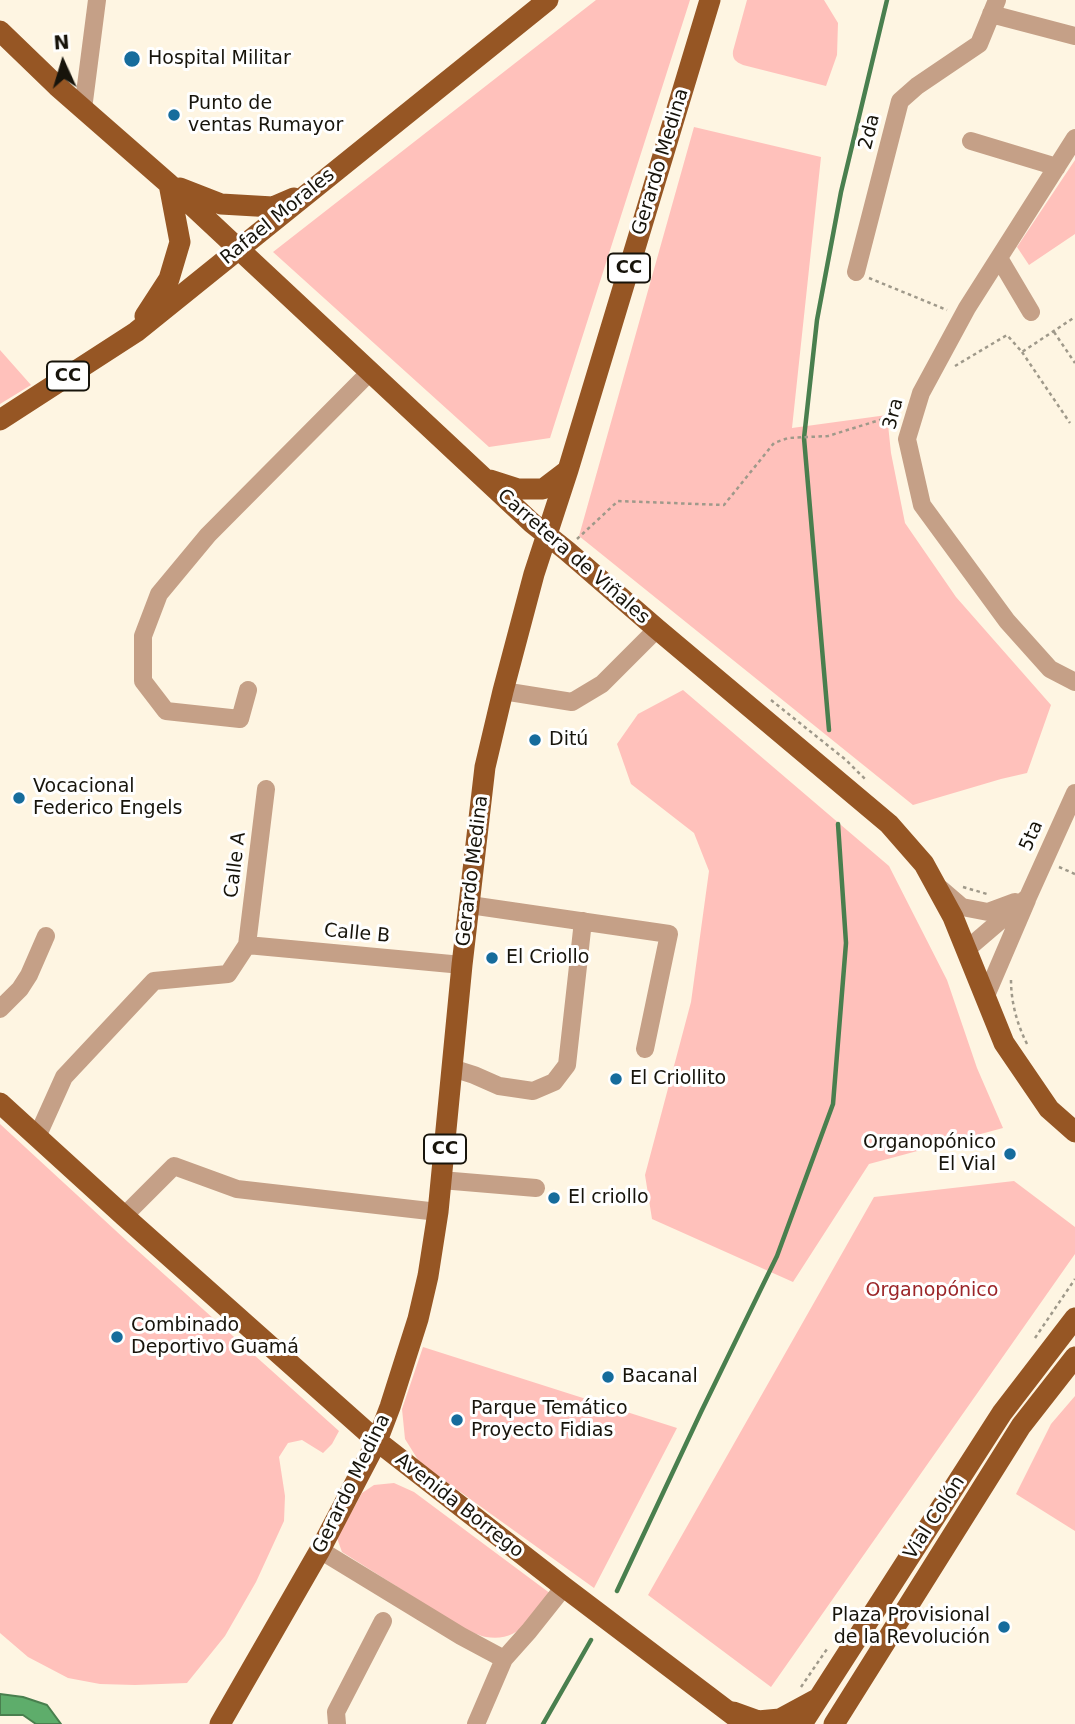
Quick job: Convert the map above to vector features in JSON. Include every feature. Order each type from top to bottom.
[{"type":"main road","name":"Rafael Morales","points":[[0,421],[136,332],[548,0]]},
{"type":"main road","name":"Gerardo Medina","points":[[220,1724],[320,1550],[377,1441],[418,1319],[429,1276],[442,1180],[485,767],[534,574],[710,0]]},
{"type":"main road","name":"Carretera de Viñales","points":[[0,31],[57,86],[169,184],[532,523],[889,824],[924,864],[953,917],[1004,1044],[1049,1109],[1075,1132]]},
{"type":"main road","points":[[169,184],[221,204],[273,207],[310,191]]},
{"type":"main road","points":[[136,332],[169,279],[180,242],[169,184]]},
{"type":"main road","points":[[482,477],[518,489],[543,489],[568,470]]},
{"type":"main road","name":"Avenida Borrego","points":[[0,1103],[377,1441],[730,1717],[745,1724]]},
{"type":"main road","points":[[1050,1349],[1075,1306]]},
{"type":"main road","name":"Vial Colón","points":[[802,1724],[1002,1413],[1075,1318]]},
{"type":"main road","name":"Vial Colón","points":[[834,1724],[846,1714],[1021,1426],[1075,1357]]},
{"type":"main road","points":[[730,1717],[758,1721],[780,1719],[819,1698]]},
{"type":"street","points":[[83,108],[97,0]]},
{"type":"street","points":[[994,7],[1075,36]]},
{"type":"street","name":"2da","points":[[856,272],[900,101],[917,86],[979,44],[994,7]]},
{"type":"street","name":"3ra","points":[[1075,138],[963,317],[927,382],[907,439],[922,505],[1007,621],[1050,669],[1075,682]]},
{"type":"street","points":[[971,141],[1056,167]]},
{"type":"street","points":[[999,258],[1031,312]]},
{"type":"street","points":[[248,690],[240,719],[166,711],[144,681],[143,636],[159,594],[214,529],[370,372]]},
{"type":"street","points":[[503,691],[572,702],[602,684],[657,629]]},
{"type":"street","name":"Calle A","points":[[247,945],[266,789]]},
{"type":"street","name":"5ta","points":[[985,998],[1075,793]]},
{"type":"street","points":[[934,883],[962,907],[988,912],[1028,897]]},
{"type":"street","name":"5ta","points":[[966,950],[1028,897]]},
{"type":"street","points":[[470,905],[669,934],[645,1049]]},
{"type":"street","points":[[452,1068],[499,1086],[533,1091],[554,1082],[567,1065],[583,921]]},
{"type":"street","points":[[0,1009],[20,989],[29,975],[46,936]]},
{"type":"street","points":[[37,1137],[64,1077],[154,981],[228,974],[247,945]]},
{"type":"street","name":"Calle B","points":[[247,945],[463,965]]},
{"type":"street","points":[[124,1216],[174,1166],[237,1189],[438,1212]]},
{"type":"street","points":[[442,1180],[536,1188]]},
{"type":"street","points":[[320,1550],[461,1636],[504,1659]]},
{"type":"street","points":[[476,1724],[504,1659],[564,1587]]},
{"type":"street","points":[[337,1724],[336,1712],[383,1621]]},
{"type":"path","points":[[856,272],[963,317]]},
{"type":"path","points":[[1023,352],[1075,317]]},
{"type":"path","points":[[1054,332],[1075,363]]},
{"type":"path","points":[[927,382],[1007,335],[1023,352],[1070,423]]},
{"type":"path","points":[[567,551],[579,536],[618,501],[724,505],[774,443],[788,438],[828,436],[916,409]]},
{"type":"path","points":[[1011,969],[1011,997],[1021,1033],[1028,1044]]},
{"type":"green space","points":[[596,0],[690,0],[550,438],[489,447],[273,252]]},
{"type":"green space","points":[[747,0],[824,0],[838,23],[837,55],[826,86],[743,65],[735,60],[733,51]]},
{"type":"green space","points":[[694,127],[821,157],[792,428],[887,415],[891,453],[905,523],[956,597],[1051,705],[1027,773],[913,805],[579,536]]},
{"type":"green space","points":[[1075,160],[1075,234],[1029,265],[1017,247]]},
{"type":"green space","points":[[0,350],[31,385],[0,404]]},
{"type":"green space","points":[[683,690],[889,866],[947,980],[977,1068],[1003,1128],[869,1164],[793,1282],[652,1219],[645,1175],[691,1002],[709,871],[694,833],[631,784],[617,744],[638,714]]},
{"type":"green space","name":"Combinado Deportivo Guamá","points":[[0,1124],[339,1431],[323,1453],[302,1440],[288,1443],[279,1457],[285,1496],[284,1521],[256,1582],[225,1636],[187,1683],[100,1684],[68,1678],[28,1657],[0,1633]]},
{"type":"green space","name":"Organopónico","points":[[1014,1181],[1075,1227],[1075,1254],[771,1687],[648,1595],[874,1197]]},
{"type":"green space","points":[[423,1347],[677,1428],[594,1588],[420,1463],[405,1439],[402,1409]]},
{"type":"green space","points":[[1075,1396],[1075,1531],[1016,1494],[1051,1424]]},
{"type":"green space","points":[[394,1483],[414,1492],[551,1594],[524,1626],[517,1632],[498,1638],[466,1630],[342,1552],[337,1538],[362,1493],[374,1485]]},
{"type":"shaded area","points":[[0,1694],[23,1697],[47,1705],[61,1724],[36,1724],[23,1715],[0,1715]]},
{"type":"waterway","points":[[829,730],[804,438],[817,320],[841,192],[887,0]]},
{"type":"waterway","points":[[617,1591],[777,1256],[833,1104],[846,943],[838,824]]},
{"type":"waterway","points":[[543,1724],[591,1640]]},
{"type":"place","name":"Hospital Militar","points":[[132,59]]},
{"type":"place","name":"Punto de ventas Rumayor","points":[[174,115]]},
{"type":"place","name":"Ditú","points":[[535,740]]},
{"type":"place","name":"Vocacional Federico Engels","points":[[19,798]]},
{"type":"place","name":"El Criollo","points":[[492,958]]},
{"type":"place","name":"El Criollito","points":[[616,1079]]},
{"type":"place","name":"Organopónico El Vial","points":[[1010,1154]]},
{"type":"place","name":"El criollo","points":[[554,1198]]},
{"type":"place","name":"Combinado Deportivo Guamá","points":[[117,1337]]},
{"type":"place","name":"Bacanal","points":[[608,1377]]},
{"type":"place","name":"Parque Temático Proyecto Fidias","points":[[457,1420]]},
{"type":"place","name":"Plaza Provisional de la Revolución","points":[[1004,1627]]}]
